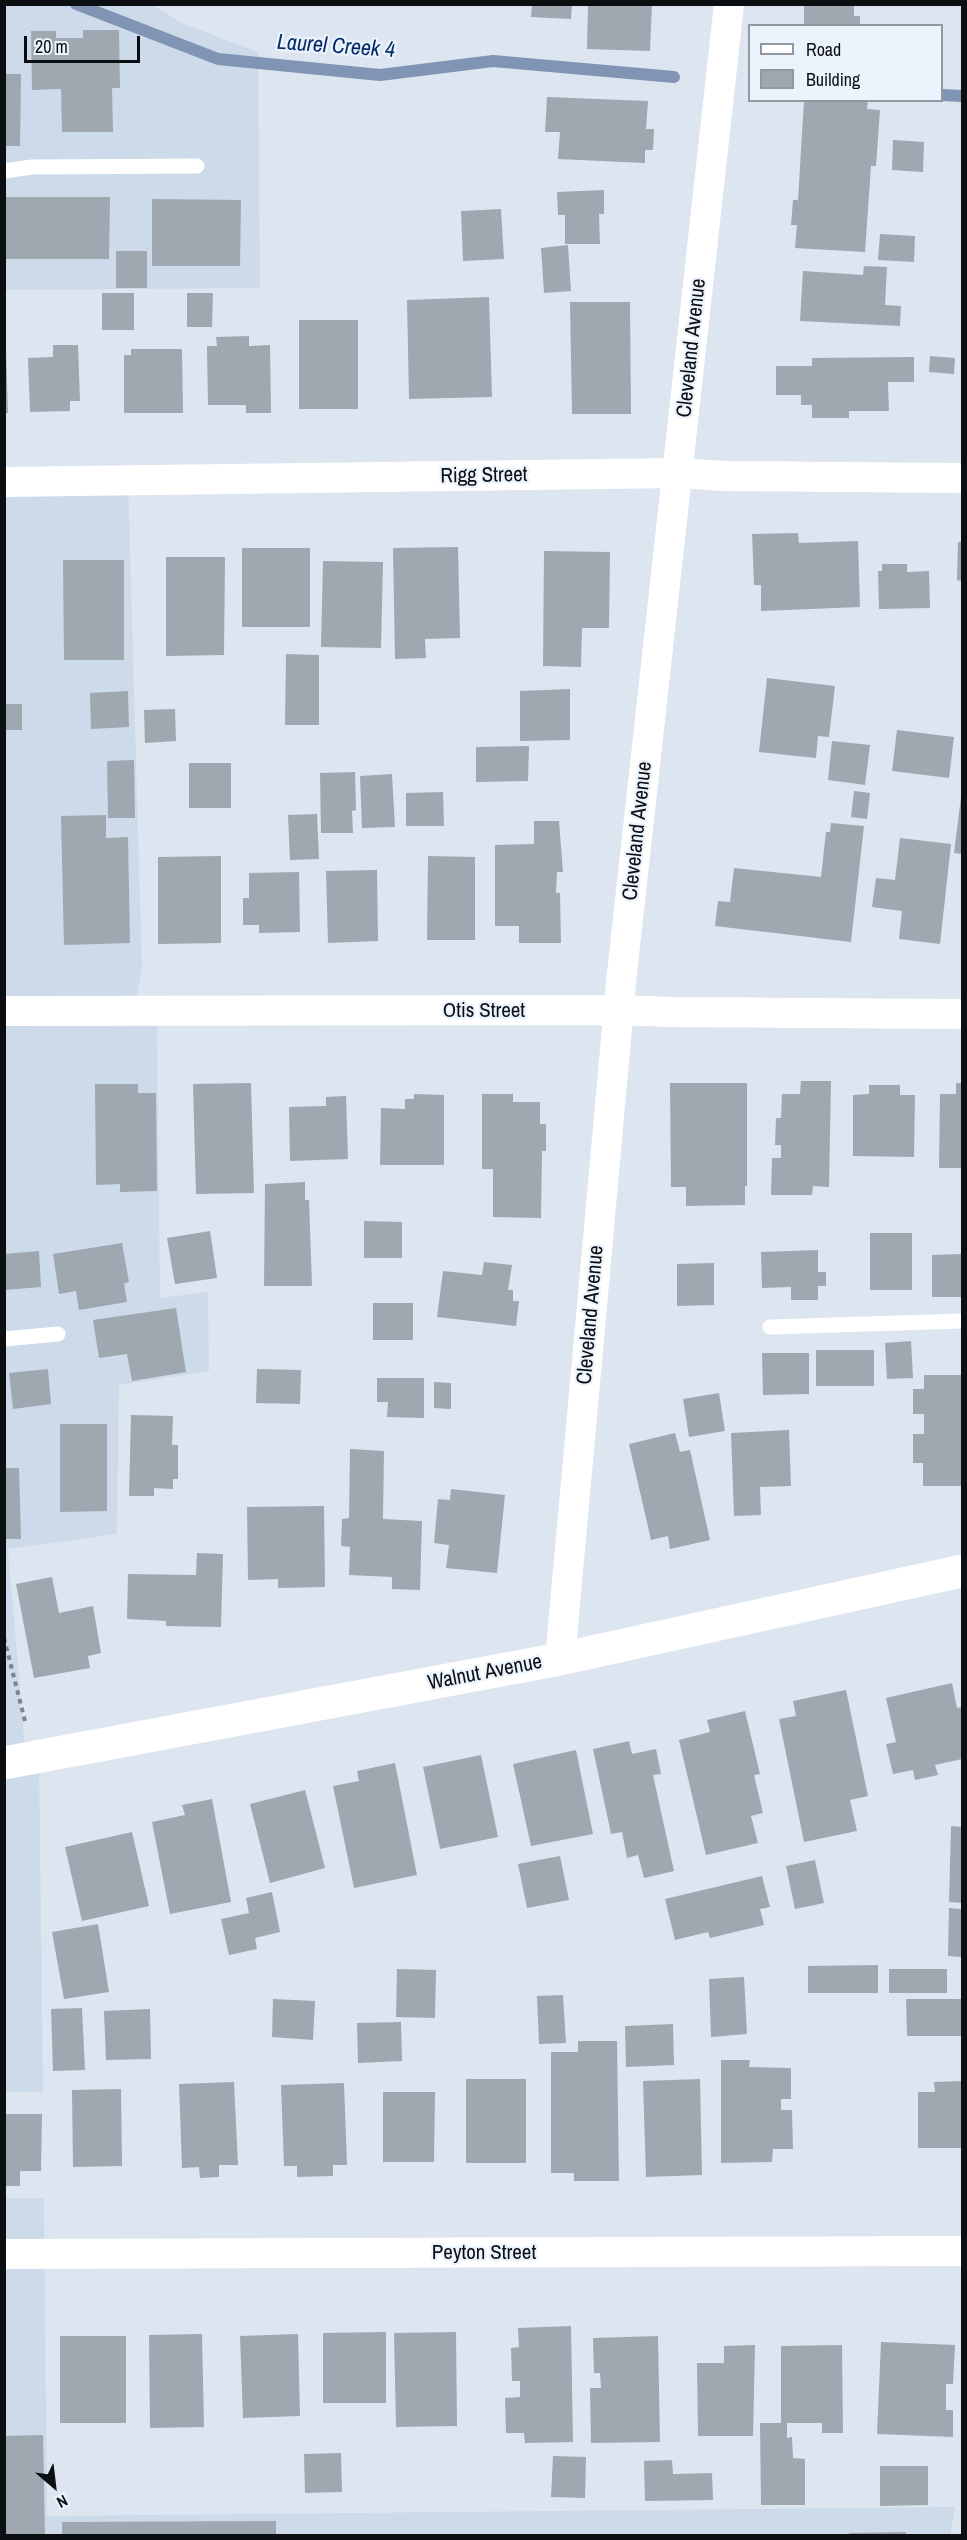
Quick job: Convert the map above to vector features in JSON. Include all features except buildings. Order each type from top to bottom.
[{"type":"street","name":"Cleveland Avenue","points":[[560,1659],[619,1010],[729,4]]},
{"type":"street","name":"Rigg Street","points":[[4,482],[678,473],[726,476],[963,478]]},
{"type":"street","name":"Otis Street","points":[[4,1011],[619,1010],[963,1014]]},
{"type":"street","name":"Walnut Avenue","points":[[4,1763],[560,1659],[963,1571]]},
{"type":"street","name":"Peyton Street","points":[[4,2254],[963,2251]]},
{"type":"lane","points":[[4,171],[33,167],[197,166]]},
{"type":"lane","points":[[770,1327],[963,1321]]},
{"type":"lane","points":[[4,1340],[58,1334]]},
{"type":"path","points":[[4,1638],[24,1721]]},
{"type":"shaded area","points":[[4,5],[153,5],[184,24],[258,52],[260,288],[5,290]]},
{"type":"shaded area","points":[[128,482],[142,968],[133,1015],[157,1016],[160,1298],[208,1292],[209,1371],[119,1385],[117,1534],[8,1549],[26,1762],[39,1759],[43,2092],[4,2092],[4,483]]},
{"type":"shaded area","points":[[4,2198],[44,2198],[47,2516],[955,2507],[950,2535],[5,2535]]},
{"type":"waterway","name":"Laurel Creek 4","points":[[76,4],[218,59],[380,75],[493,61],[674,77]]},
{"type":"waterway","name":"Laurel Creek 4","points":[[943,95],[962,96]]}]
